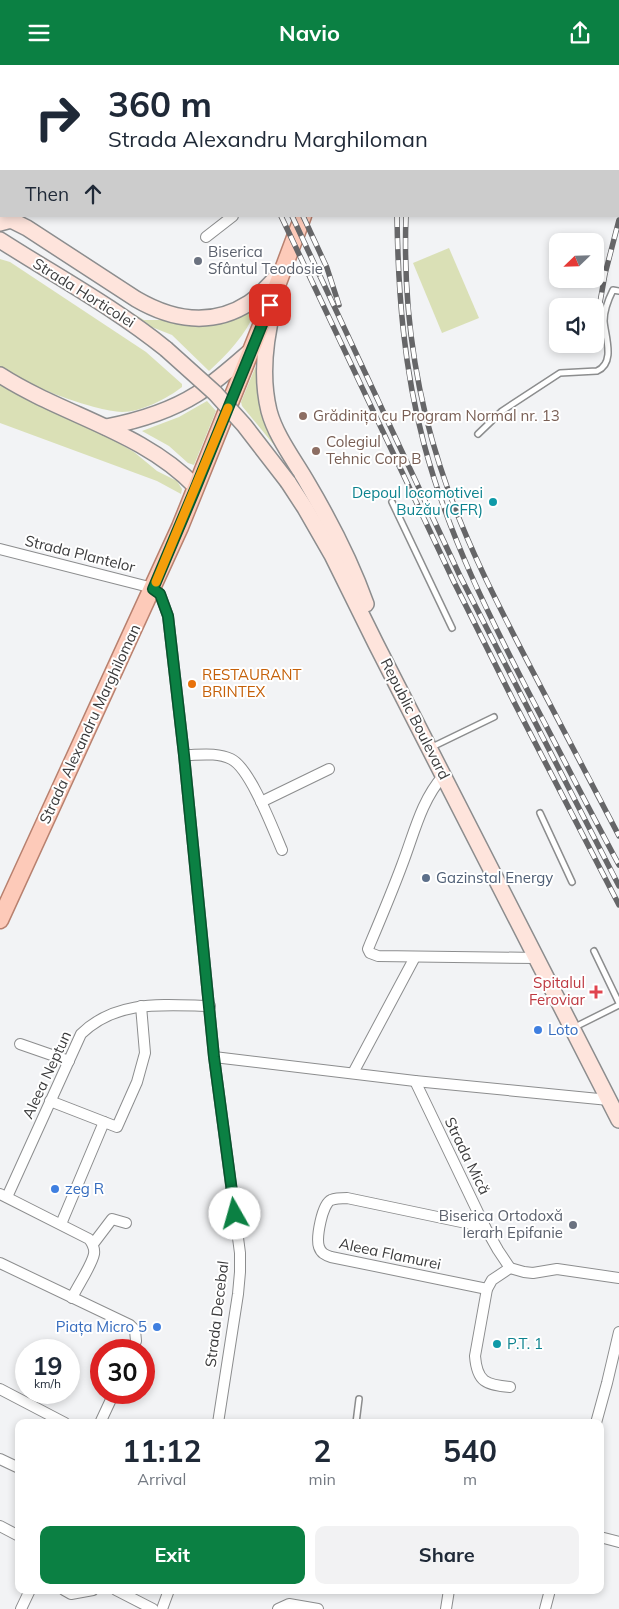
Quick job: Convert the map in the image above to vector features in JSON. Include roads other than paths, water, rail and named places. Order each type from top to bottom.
[{"type":"main road","name":"Strada Alexandru Marghiloman","points":[[0,920],[180,527],[276,291],[303,217]]},
{"type":"main road","points":[[8,220],[27,228],[153,309],[171,315],[206,318],[236,309],[250,302],[284,268]]},
{"type":"main road","name":"Strada Horticolei","points":[[4,244],[113,310],[166,349]]},
{"type":"main road","points":[[284,268],[270,322],[266,351],[265,375],[269,409],[278,433],[326,516],[353,571],[368,611],[376,644]]},
{"type":"main road","name":"Republic Boulevard","points":[[166,349],[215,393],[244,425],[288,482],[305,508],[332,555],[619,1120]]},
{"type":"main road","points":[[106,427],[148,416],[172,407],[218,378],[252,350]]},
{"type":"main road","points":[[0,375],[47,401],[106,427],[159,455],[184,474],[196,487]]},
{"type":"street","points":[[206,237],[232,217]]},
{"type":"street","name":"Strada Plantelor","points":[[0,549],[153,589]]},
{"type":"street","name":"Strada Decebal","points":[[153,589],[160,594],[168,616],[214,1057],[240,1253],[240,1272],[219,1419]]},
{"type":"street","points":[[184,755],[215,755],[232,759],[240,765],[261,802],[282,850]]},
{"type":"street","points":[[261,802],[329,769]]},
{"type":"street","points":[[444,776],[433,787],[423,806],[368,949],[372,956],[538,958]]},
{"type":"street","points":[[353,1073],[415,957]]},
{"type":"street","points":[[50,1101],[117,1127],[137,1082],[145,1053],[141,1006]]},
{"type":"street","name":"Aleea Neptun","points":[[93,1244],[89,1239],[3,1195],[82,1034],[92,1024],[120,1011],[141,1006],[210,1006]]},
{"type":"street","points":[[20,1044],[69,1061]]},
{"type":"street","points":[[214,1057],[415,1081],[609,1100]]},
{"type":"street","name":"Strada Mică","points":[[415,1081],[485,1227],[510,1268]]},
{"type":"street","points":[[61,1224],[104,1122]]},
{"type":"street","name":"Aleea Flamurei","points":[[485,1227],[347,1198],[338,1198],[326,1203],[323,1209],[318,1242],[323,1254],[331,1257],[487,1289]]},
{"type":"street","points":[[72,1298],[92,1260],[94,1253],[93,1244],[112,1219],[126,1223]]},
{"type":"street","points":[[0,1263],[130,1325],[135,1331],[136,1339]]},
{"type":"street","points":[[510,1387],[491,1385],[483,1381],[478,1374],[476,1365],[475,1356],[487,1289],[492,1280],[510,1268],[533,1273],[557,1269],[619,1278]]},
{"type":"street","points":[[597,1419],[619,1332]]},
{"type":"street","points":[[0,1389],[57,1419]]},
{"type":"street","points":[[102,1419],[109,1404]]},
{"type":"street","points":[[0,1459],[15,1466]]},
{"type":"street","points":[[0,1527],[15,1534]]},
{"type":"street","points":[[604,1538],[619,1542]]},
{"type":"street","points":[[21,1609],[28,1594]]},
{"type":"street","points":[[124,1594],[153,1609]]},
{"type":"street","points":[[162,1609],[168,1594]]},
{"type":"street","points":[[446,1609],[448,1594]]},
{"type":"street","points":[[545,1609],[549,1594]]},
{"type":"street","points":[[278,1609],[289,1604],[318,1609]]},
{"type":"lane","points":[[478,434],[502,411],[560,373],[601,370],[607,358],[608,350],[604,321],[605,311],[613,291],[619,291]]},
{"type":"lane","points":[[392,502],[452,628]]},
{"type":"lane","points":[[430,748],[494,717]]},
{"type":"lane","points":[[540,813],[572,882]]},
{"type":"lane","points":[[572,1028],[619,1004],[594,951]]},
{"type":"lane","points":[[357,1419],[360,1399]]},
{"type":"railway","points":[[281,217],[454,582],[619,905]]},
{"type":"railway","points":[[292,217],[460,576],[619,886]]},
{"type":"railway","points":[[303,217],[327,268],[339,305]]},
{"type":"railway","points":[[397,217],[403,331],[411,388],[424,444],[445,511],[471,575],[501,639],[619,865]]},
{"type":"railway","points":[[406,217],[406,279],[412,343],[423,405],[449,493],[470,545],[494,596],[619,836]]},
{"type":"railway","points":[[601,298],[619,220]]},
{"type":"place","name":"Biserica Sfântul Teodosie","points":[[198,261]]},
{"type":"place","name":"Grădinița cu Program Normal nr. 13","points":[[303,416]]},
{"type":"place","name":"Colegiul Tehnic Corp B","points":[[316,451]]},
{"type":"place","name":"Depoul locomotivei Buzău (CFR)","points":[[493,502]]},
{"type":"place","name":"RESTAURANT BRINTEX","points":[[192,684]]},
{"type":"place","name":"Gazinstal Energy","points":[[426,878]]},
{"type":"place","name":"Spitalul Feroviar","points":[[596,992]]},
{"type":"place","name":"Loto","points":[[538,1030]]},
{"type":"place","name":"zeg R","points":[[55,1189]]},
{"type":"place","name":"Biserica Ortodoxă Ierarh Epifanie","points":[[573,1225]]},
{"type":"place","name":"Piața Micro 5","points":[[157,1327]]},
{"type":"place","name":"P.T. 1","points":[[497,1344]]}]
